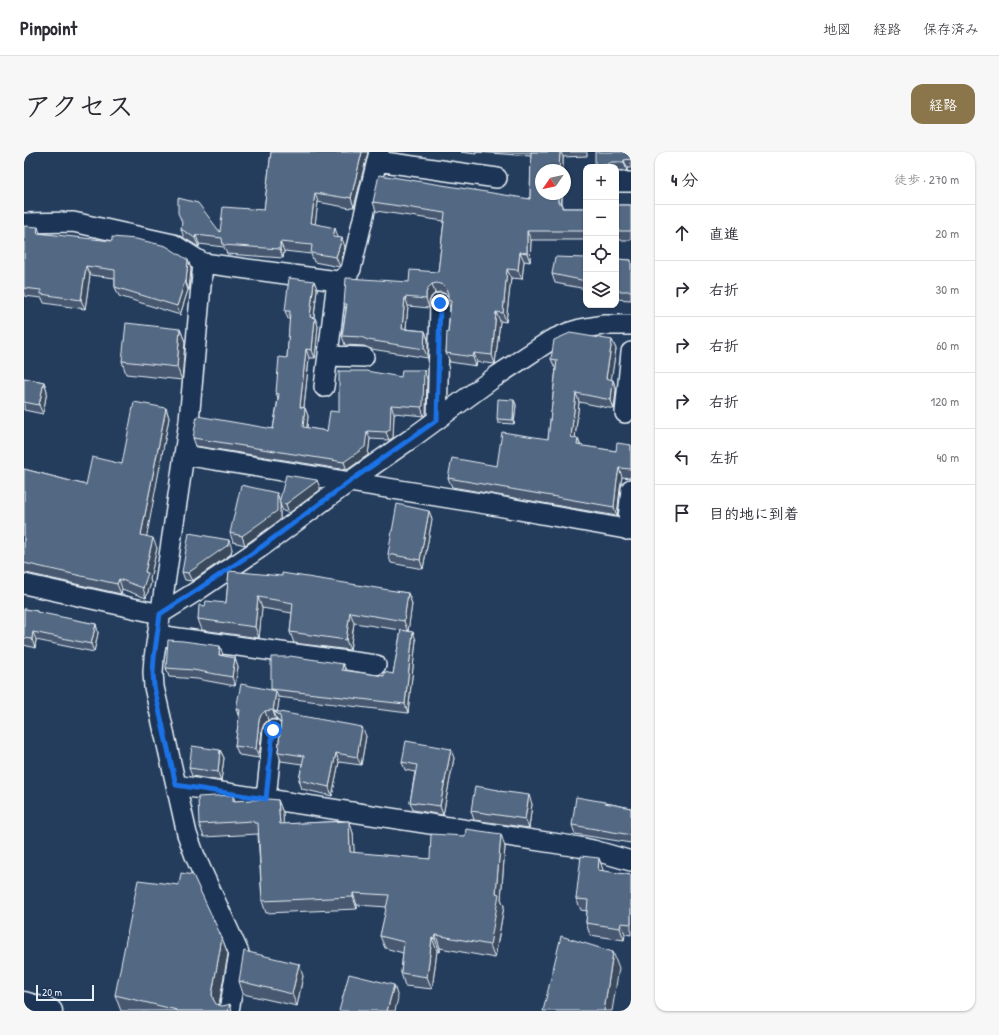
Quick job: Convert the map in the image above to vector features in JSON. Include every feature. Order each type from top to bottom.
[{"type":"highway","points":[[24,1004],[51,1011]]},
{"type":"street","points":[[24,223],[73,222],[173,244],[203,263],[337,281],[342,280],[349,273],[378,156],[497,178]]},
{"type":"street","points":[[619,182],[631,182]]},
{"type":"street","points":[[203,263],[189,421],[153,665],[154,687],[187,834],[239,953],[229,1011]]},
{"type":"street","points":[[324,387],[337,281]]},
{"type":"street","points":[[437,420],[440,303]]},
{"type":"street","points":[[24,584],[160,614],[260,548],[495,377],[551,340],[580,329],[603,325],[631,325]]},
{"type":"street","points":[[625,413],[631,352]]},
{"type":"street","points":[[328,356],[364,357]]},
{"type":"street","points":[[184,455],[492,505],[629,530],[631,489]]},
{"type":"street","points":[[157,635],[376,665]]},
{"type":"street","points":[[266,799],[273,730]]},
{"type":"street","points":[[176,785],[579,847],[631,861]]},
{"type":"building","points":[[271,152],[362,152],[351,198],[315,193],[311,223],[335,228],[333,237],[342,238],[336,257],[311,253],[312,245],[280,242],[280,249],[223,245],[222,238],[196,235],[195,238],[181,229],[182,222],[178,213],[178,198],[198,203],[220,232],[223,207],[264,210]]},
{"type":"building","points":[[531,152],[560,152],[559,164],[535,164],[535,200],[558,200],[558,203],[562,203],[562,208],[583,208],[583,231],[527,231],[527,253],[520,252],[518,270],[507,269],[503,313],[496,312],[492,355],[474,353],[473,357],[446,353],[451,301],[448,300],[446,288],[437,283],[432,284],[428,288],[426,299],[405,297],[402,329],[425,331],[424,349],[368,340],[361,337],[342,336],[347,304],[344,304],[346,278],[409,282],[410,270],[438,272],[445,213],[373,202],[379,175],[530,199]]},
{"type":"building","points":[[595,152],[631,152],[631,159],[624,160],[624,162],[595,164]]},
{"type":"building","points":[[619,205],[631,205],[631,231],[619,231]]},
{"type":"building","points":[[24,226],[38,227],[37,233],[112,241],[112,237],[136,239],[166,246],[188,260],[186,282],[185,281],[177,306],[115,287],[115,270],[86,266],[81,300],[41,294],[41,290],[24,288]]},
{"type":"building","points":[[555,257],[583,258],[583,280],[552,274]]},
{"type":"building","points":[[619,259],[631,260],[631,291],[619,291]]},
{"type":"building","points":[[289,278],[314,281],[310,317],[315,318],[312,350],[306,349],[300,407],[305,408],[303,427],[327,431],[330,411],[339,412],[339,371],[366,371],[401,377],[402,370],[424,370],[423,406],[391,405],[390,430],[386,432],[367,431],[365,447],[344,462],[193,438],[197,416],[273,429],[279,394],[276,393],[279,357],[287,358],[290,311],[285,311]]},
{"type":"building","points":[[126,323],[180,329],[177,367],[122,361]]},
{"type":"building","points":[[570,333],[612,340],[606,378],[613,380],[611,400],[576,393],[571,437],[578,439],[577,445],[616,451],[617,443],[631,445],[631,469],[619,468],[614,507],[448,478],[452,458],[497,466],[502,432],[548,439],[557,360],[551,359],[554,340]]},
{"type":"building","points":[[24,378],[44,382],[39,405],[24,402]]},
{"type":"building","points":[[498,399],[514,400],[513,420],[497,419]]},
{"type":"building","points":[[134,402],[166,408],[141,535],[153,538],[145,572],[148,573],[143,588],[119,579],[117,584],[24,563],[24,469],[86,485],[92,457],[122,464]]},
{"type":"building","points":[[286,475],[317,481],[286,504],[279,503]]},
{"type":"building","points":[[241,485],[277,493],[277,511],[242,536],[230,533]]},
{"type":"building","points":[[397,504],[429,511],[420,560],[388,554]]},
{"type":"building","points":[[189,533],[229,540],[228,545],[188,573],[182,572]]},
{"type":"building","points":[[229,571],[282,576],[282,573],[408,593],[404,621],[350,612],[346,640],[290,632],[293,603],[258,597],[255,627],[198,619],[199,605],[205,606],[206,601],[226,603]]},
{"type":"building","points":[[24,609],[96,624],[91,644],[33,632],[32,639],[24,638]]},
{"type":"building","points":[[401,630],[413,632],[405,704],[271,689],[271,657],[290,656],[343,664],[342,670],[384,676],[384,672],[393,674]]},
{"type":"building","points":[[168,640],[220,646],[219,655],[235,658],[232,677],[193,670],[166,668]]},
{"type":"building","points":[[241,684],[276,691],[273,711],[265,711],[259,720],[256,749],[235,746],[240,710],[236,709]]},
{"type":"building","points":[[274,711],[362,727],[357,757],[336,753],[329,787],[299,780],[304,756],[278,752],[281,722],[280,716]]},
{"type":"building","points":[[406,741],[451,749],[440,806],[410,802],[417,765],[402,762]]},
{"type":"building","points":[[192,746],[220,750],[218,772],[189,768]]},
{"type":"building","points":[[475,786],[529,795],[525,819],[471,811]]},
{"type":"building","points":[[233,795],[233,801],[278,800],[280,824],[349,821],[350,852],[430,859],[431,834],[465,836],[466,829],[501,834],[496,893],[499,894],[490,945],[436,935],[435,939],[432,938],[427,977],[401,973],[404,942],[380,936],[389,895],[353,893],[353,897],[262,901],[258,823],[254,823],[253,821],[199,824],[198,797]]},
{"type":"building","points":[[576,797],[631,808],[631,835],[572,825]]},
{"type":"building","points":[[581,856],[599,858],[598,870],[631,875],[631,924],[621,923],[620,928],[586,923],[588,900],[576,899]]},
{"type":"building","points":[[181,873],[193,875],[222,938],[212,994],[216,1004],[222,1006],[230,1004],[228,1011],[177,1011],[115,995],[138,880],[179,885]]},
{"type":"building","points":[[561,936],[613,952],[604,1011],[543,1011]]},
{"type":"building","points":[[244,951],[299,964],[292,994],[239,981]]},
{"type":"building","points":[[349,974],[394,985],[387,1011],[339,1011]]},
{"type":"route","points":[[273,730],[266,799],[176,785],[154,687],[154,658],[160,614],[260,548],[349,482],[437,420],[440,303]]}]
